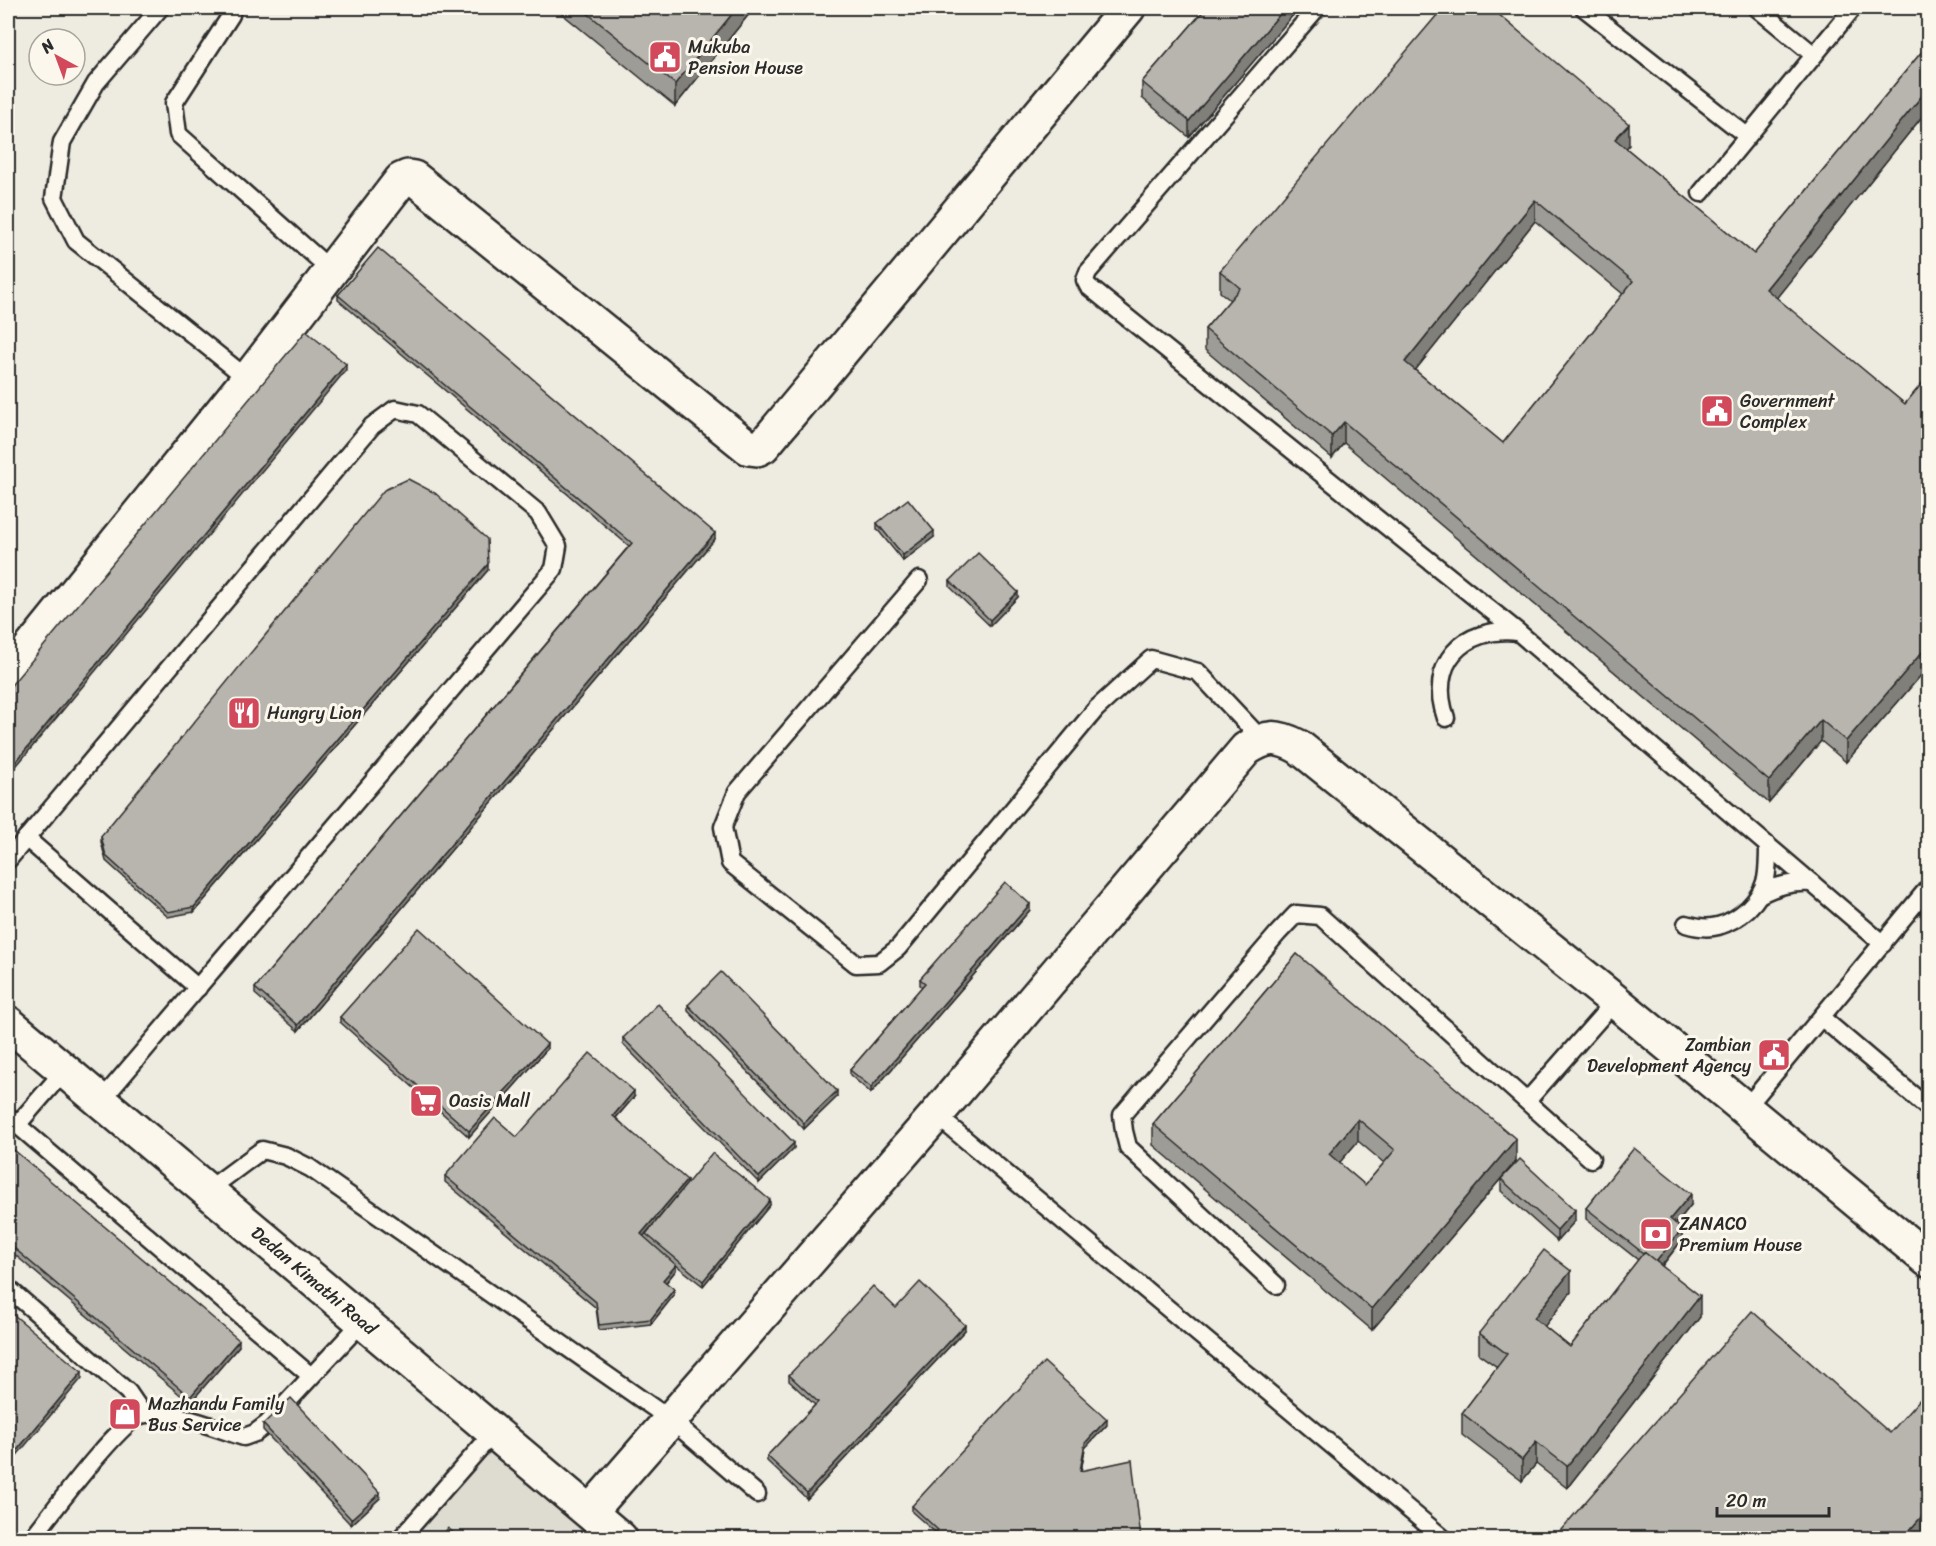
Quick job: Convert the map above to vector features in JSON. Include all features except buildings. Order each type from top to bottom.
[{"type":"street","points":[[8,676],[248,379],[401,180],[408,177],[414,178],[749,448],[757,449],[763,446],[1128,8]]},
{"type":"street","points":[[590,1512],[936,1115],[1246,749],[1262,740],[1274,738],[1285,740],[1299,747],[1615,1001],[1929,1260]]},
{"type":"street","name":"Dedan Kimathi Road","points":[[8,1023],[620,1539]]},
{"type":"lane","points":[[160,8],[96,83],[62,142],[54,198],[76,241],[248,379]]},
{"type":"lane","points":[[1317,8],[1088,272],[1085,280],[1088,286],[1518,632],[1883,944]]},
{"type":"lane","points":[[1584,8],[1748,136]]},
{"type":"lane","points":[[1757,8],[1814,55]]},
{"type":"lane","points":[[1701,193],[1853,8]]},
{"type":"lane","points":[[231,15],[174,103],[178,134],[332,271]]},
{"type":"lane","points":[[8,860],[372,426],[395,410],[418,414],[538,513],[558,546],[554,570],[101,1101]]},
{"type":"lane","points":[[919,580],[737,792],[723,826],[730,863],[856,964],[879,963],[898,948],[1096,709],[1151,659],[1197,672],[1262,740]]},
{"type":"lane","points":[[1446,718],[1441,705],[1440,689],[1448,661],[1456,650],[1470,639],[1485,632],[1501,630],[1518,632]]},
{"type":"lane","points":[[26,838],[198,988]]},
{"type":"lane","points":[[1686,924],[1702,928],[1717,926],[1742,913],[1759,895],[1766,880],[1768,846]]},
{"type":"lane","points":[[1759,895],[1783,884],[1812,883]]},
{"type":"lane","points":[[1746,1108],[1929,888]]},
{"type":"lane","points":[[1276,1285],[1128,1147],[1122,1115],[1296,914],[1320,916],[1591,1159]]},
{"type":"lane","points":[[1527,1101],[1615,1001]]},
{"type":"lane","points":[[1822,1018],[1929,1108]]},
{"type":"lane","points":[[64,1071],[12,1121],[311,1376]]},
{"type":"lane","points":[[936,1115],[1443,1539]]},
{"type":"lane","points":[[207,1190],[262,1150],[286,1156],[310,1168],[671,1420],[757,1494]]},
{"type":"lane","points":[[8,1288],[128,1392],[142,1414]]},
{"type":"lane","points":[[32,1539],[117,1432],[142,1414],[173,1415],[244,1437],[255,1433],[267,1424],[363,1321]]},
{"type":"lane","points":[[401,1539],[494,1431]]},
{"type":"shaded area","points":[[501,1435],[631,1538],[414,1538]]},
{"type":"place","name":"Mukuba Pension House","points":[[665,57]]},
{"type":"place","name":"Government Complex","points":[[1717,411]]},
{"type":"place","name":"Hungry Lion","points":[[244,713]]},
{"type":"place","name":"Zambian Development Agency","points":[[1774,1055]]},
{"type":"place","name":"Oasis Mall","points":[[426,1101]]},
{"type":"place","name":"ZANACO Premium House","points":[[1656,1234]]},
{"type":"place","name":"Mazhandu Family Bus Service","points":[[125,1414]]}]
